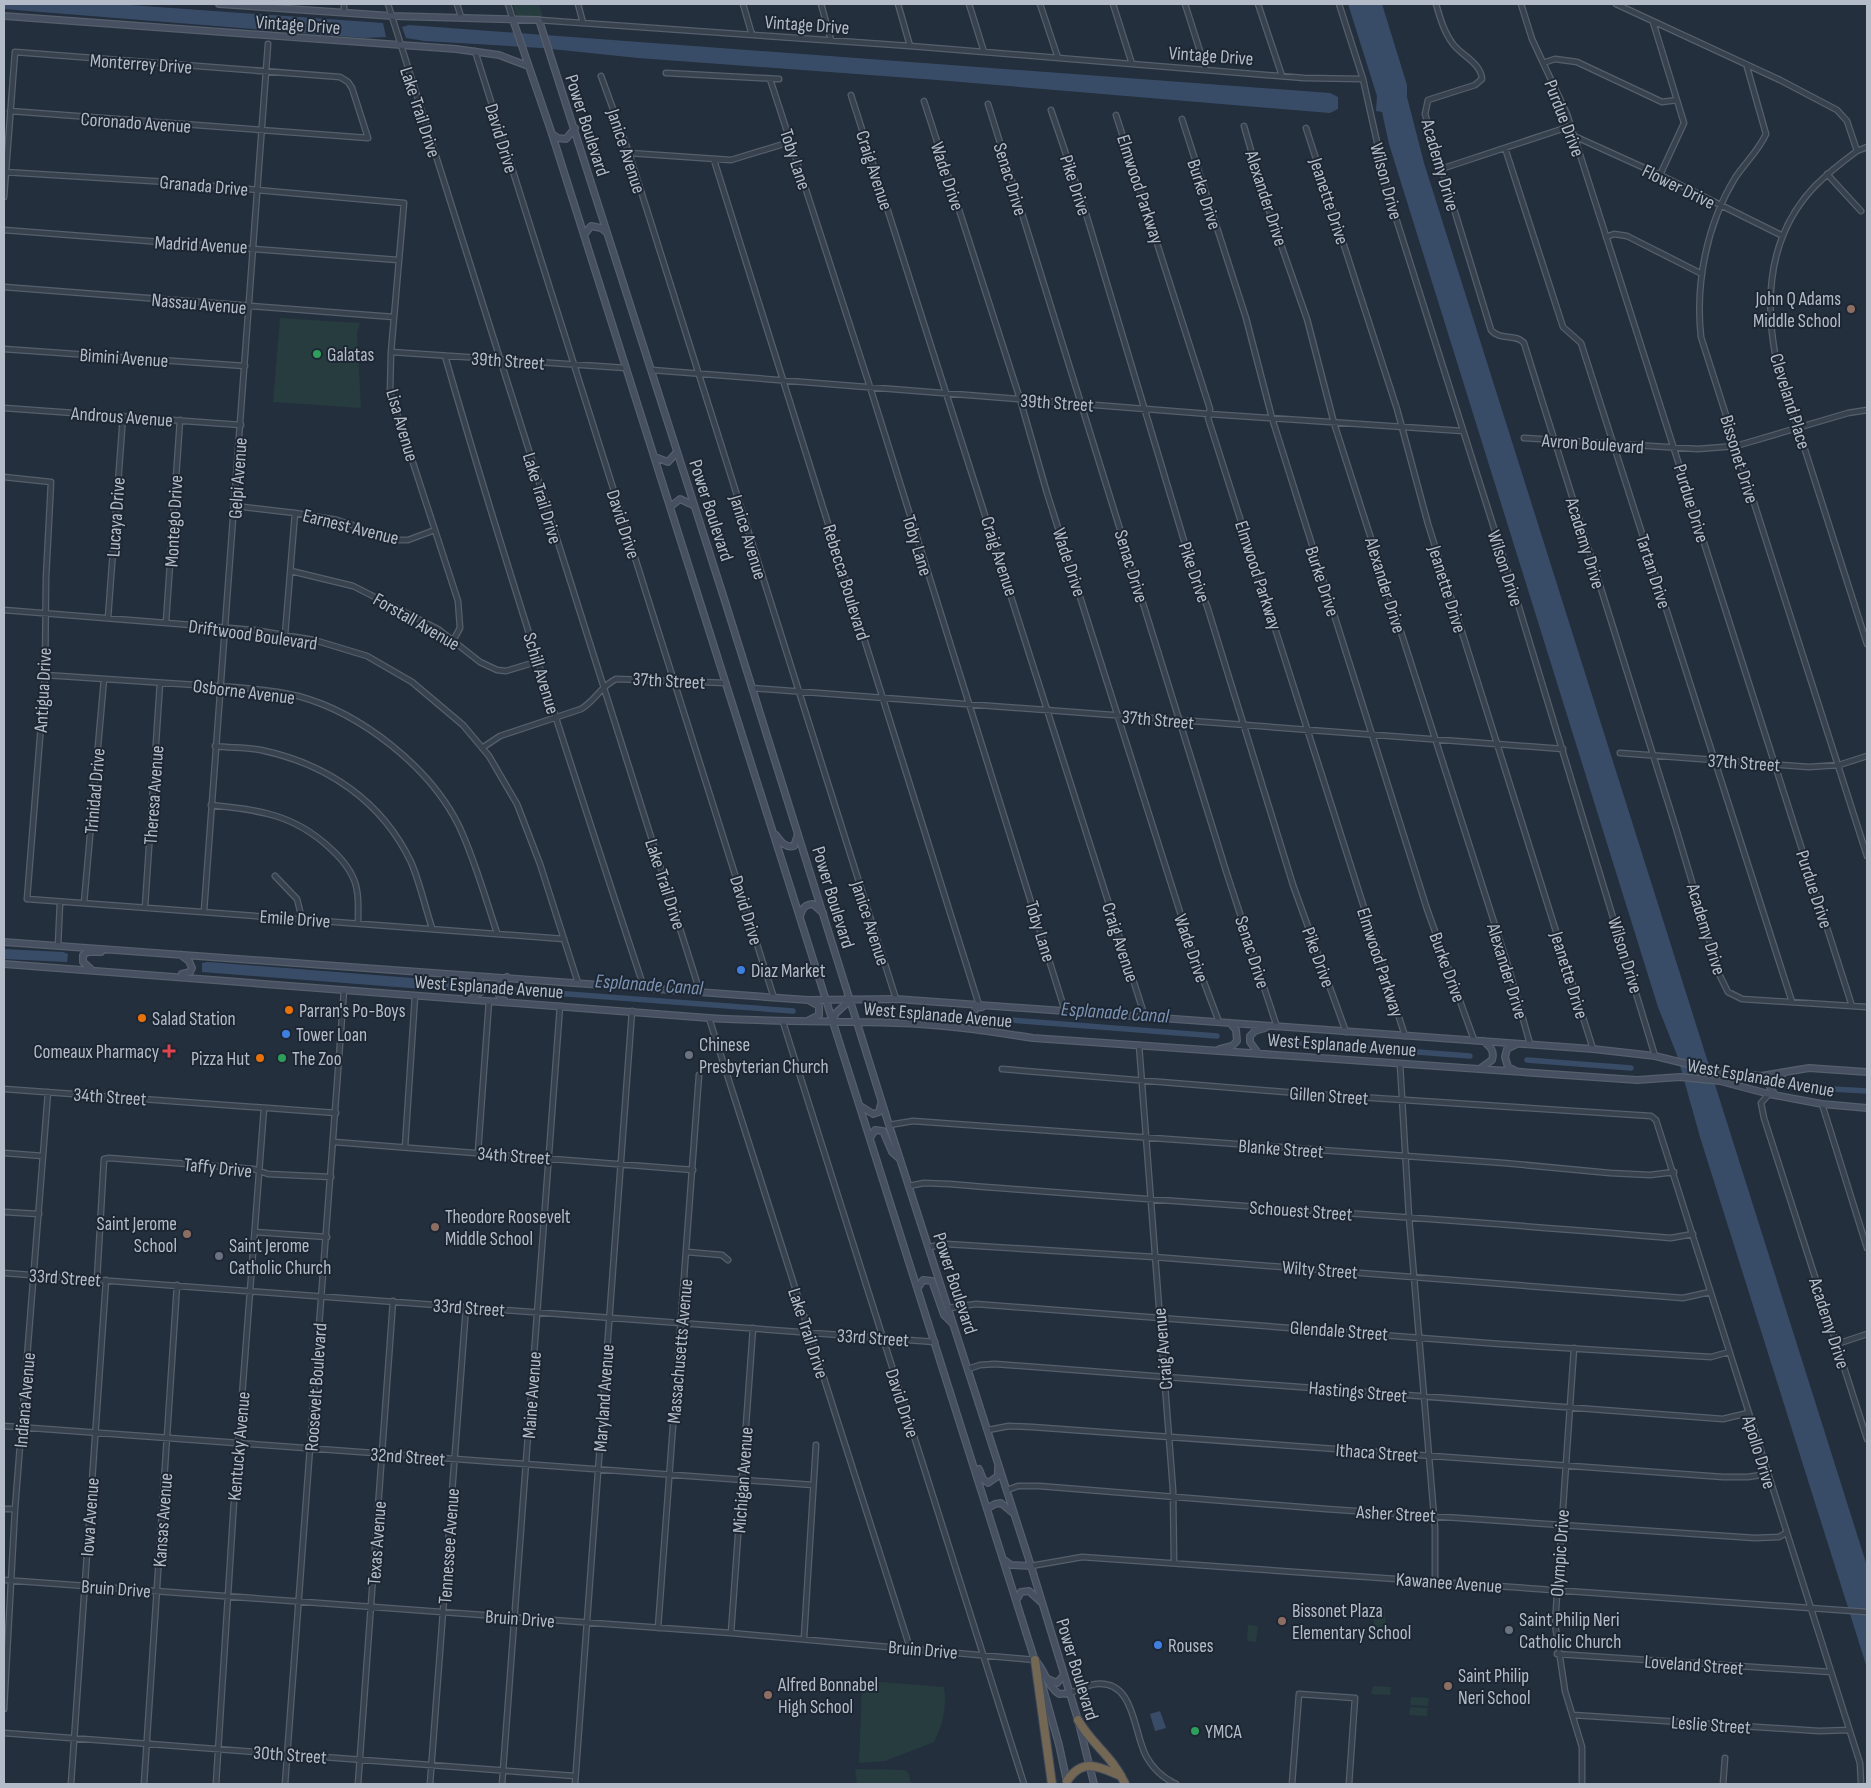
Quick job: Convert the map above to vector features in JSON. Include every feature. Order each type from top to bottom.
[{"type":"highway","points":[[1035,1660],[1052,1784]]},
{"type":"highway","points":[[1078,1720],[1085,1732],[1116,1766],[1125,1784]]},
{"type":"highway","points":[[1067,1782],[1077,1769],[1090,1765],[1098,1766],[1121,1776]]},
{"type":"main road","name":"Vintage Drive","points":[[219,4],[272,6],[392,16],[539,20]]},
{"type":"main road","name":"Vintage Drive","points":[[4,16],[475,51],[508,58],[528,66]]},
{"type":"main road","name":"Power Boulevard","points":[[513,20],[552,134],[655,456],[1017,1599],[1059,1745],[1067,1782]]},
{"type":"main road","name":"Power Boulevard","points":[[539,20],[799,834],[881,1100],[1043,1603],[1078,1720],[1094,1784]]},
{"type":"main road","points":[[552,134],[558,138],[566,139],[575,128]]},
{"type":"main road","points":[[584,235],[591,226],[601,228],[606,232]]},
{"type":"main road","points":[[655,456],[668,462],[677,452]]},
{"type":"main road","points":[[670,507],[680,499],[693,505]]},
{"type":"main road","points":[[771,826],[786,846],[794,846],[799,834]]},
{"type":"main road","points":[[800,917],[803,907],[813,904],[824,914]]},
{"type":"main road","name":"West Esplanade Avenue","points":[[4,942],[507,977],[774,998],[808,1000],[896,999],[1530,1044],[1655,1056],[1716,1071],[1761,1076],[1809,1068],[1867,1072]]},
{"type":"main road","points":[[98,970],[84,965],[83,955],[88,952],[136,954],[140,951]]},
{"type":"main road","points":[[160,975],[190,972],[191,964],[181,955]]},
{"type":"main road","name":"West Esplanade Avenue","points":[[4,964],[709,1018],[783,1022],[898,1023],[979,1030],[1033,1038],[1476,1070],[1637,1080],[1680,1076],[1720,1081],[1772,1095],[1822,1104],[1867,1108]]},
{"type":"main road","points":[[469,1000],[478,996],[482,991],[483,985],[480,979],[471,975]]},
{"type":"main road","points":[[507,977],[502,980],[496,989],[500,998],[508,1002]]},
{"type":"main road","points":[[803,1022],[816,1018],[819,1014],[819,1006],[808,1000]]},
{"type":"main road","points":[[834,1022],[835,1014],[850,1000]]},
{"type":"main road","points":[[979,1030],[972,1023],[972,1013],[976,1008],[992,1006]]},
{"type":"main road","points":[[1213,1050],[1232,1046],[1237,1041],[1236,1030],[1230,1023]]},
{"type":"main road","points":[[1258,1053],[1250,1042],[1250,1036],[1255,1031],[1270,1026]]},
{"type":"main road","points":[[1476,1070],[1486,1067],[1494,1056],[1492,1049],[1482,1041]]},
{"type":"main road","points":[[1519,1044],[1507,1049],[1505,1057],[1508,1067],[1521,1073]]},
{"type":"main road","points":[[1772,1095],[1770,1086],[1772,1080],[1788,1072]]},
{"type":"main road","points":[[859,1103],[866,1111],[873,1114],[881,1109],[881,1100]]},
{"type":"main road","points":[[870,1138],[875,1130],[883,1131],[892,1152],[900,1159]]},
{"type":"main road","points":[[918,1288],[923,1280],[932,1281],[944,1315],[954,1325]]},
{"type":"main road","points":[[974,1464],[988,1483],[998,1476],[998,1463]]},
{"type":"main road","points":[[988,1508],[994,1504],[1001,1503],[1015,1515]]},
{"type":"main road","points":[[1004,1560],[1011,1565],[1031,1566]]},
{"type":"main road","points":[[1017,1599],[1021,1592],[1029,1591],[1043,1603]]},
{"type":"main road","points":[[1035,1660],[1053,1690],[1059,1694],[1070,1693]]},
{"type":"main road","points":[[1048,1679],[1057,1683],[1064,1675]]},
{"type":"street","points":[[344,4],[344,12]]},
{"type":"street","name":"Lake Trail Drive","points":[[388,4],[700,992]]},
{"type":"street","points":[[457,4],[461,18]]},
{"type":"street","points":[[508,4],[513,20]]},
{"type":"street","points":[[578,4],[583,23]]},
{"type":"street","points":[[744,4],[752,35]]},
{"type":"street","points":[[821,4],[831,40]]},
{"type":"street","points":[[898,4],[910,46]]},
{"type":"street","points":[[969,4],[984,52]]},
{"type":"street","points":[[1040,4],[1058,58]]},
{"type":"street","points":[[1113,4],[1132,64]]},
{"type":"street","points":[[1185,4],[1206,70]]},
{"type":"street","points":[[1258,4],[1282,76]]},
{"type":"street","name":"Wilson Drive","points":[[1339,4],[1363,79],[1389,196],[1563,749],[1655,1056]]},
{"type":"street","name":"Academy Drive","points":[[1436,4],[1444,29],[1454,45],[1479,68],[1482,79],[1475,85],[1428,100],[1425,114],[1441,170],[1491,330],[1500,337],[1517,338],[1524,343],[1675,825],[1720,976],[1728,992],[1742,999],[1792,1002]]},
{"type":"street","name":"Purdue Drive","points":[[1521,4],[1532,39],[1571,126],[1852,1006]]},
{"type":"street","points":[[1616,4],[1780,80],[1837,110],[1847,120],[1857,151]]},
{"type":"street","name":"Vintage Drive","points":[[539,20],[831,40],[1282,76],[1363,79]]},
{"type":"street","points":[[1653,22],[1684,123],[1660,175]]},
{"type":"street","name":"Gelpi Avenue","points":[[204,911],[268,44]]},
{"type":"street","name":"David Drive","points":[[475,51],[774,998]]},
{"type":"street","name":"Monterrey Drive","points":[[10,111],[15,52],[267,71],[340,77],[348,82],[352,88],[368,138],[262,132]]},
{"type":"street","points":[[1543,63],[1555,60],[1577,62],[1662,102],[1677,100]]},
{"type":"street","name":"Bissonet Drive","points":[[1747,66],[1766,134],[1736,177],[1720,206],[1710,234],[1702,274],[1699,305],[1701,337],[1867,856]]},
{"type":"street","points":[[666,74],[779,79]]},
{"type":"street","name":"Janice Avenue","points":[[601,76],[629,153],[896,999]]},
{"type":"street","name":"Toby Lane","points":[[770,79],[870,388],[1065,1011]]},
{"type":"street","name":"Craig Avenue","points":[[852,95],[1145,1017]]},
{"type":"street","name":"Wade Drive","points":[[924,101],[1020,399],[1047,493],[1193,953],[1219,1022]]},
{"type":"street","name":"Senac Drive","points":[[988,104],[1277,1027]]},
{"type":"street","name":"Pike Drive","points":[[1051,110],[1084,207],[1194,574],[1207,606],[1293,886],[1346,1032]]},
{"type":"street","points":[[4,198],[10,111]]},
{"type":"street","name":"Coronado Avenue","points":[[10,111],[262,132]]},
{"type":"street","name":"Elmwood Parkway","points":[[1116,115],[1207,399],[1208,418],[1405,1036]]},
{"type":"street","name":"Burke Drive","points":[[1182,120],[1246,318],[1272,418],[1372,736],[1427,909],[1474,1040]]},
{"type":"street","name":"Alexander Drive","points":[[1244,126],[1265,199],[1307,319],[1334,422],[1509,969],[1530,1044]]},
{"type":"street","points":[[1441,170],[1571,126]]},
{"type":"street","name":"Jeanette Drive","points":[[1306,128],[1402,427],[1428,524],[1593,1049]]},
{"type":"street","name":"Flower Drive","points":[[1574,136],[1660,175],[1783,236]]},
{"type":"street","points":[[629,153],[732,160],[790,142]]},
{"type":"street","name":"Cleveland Place","points":[[1867,146],[1857,151],[1828,174],[1800,205],[1783,236],[1771,274],[1770,326],[1776,359],[1867,644]]},
{"type":"street","name":"Tartan Drive","points":[[1506,148],[1563,327],[1581,343],[1792,1002]]},
{"type":"street","name":"Rebecca Boulevard","points":[[714,160],[979,1005]]},
{"type":"street","name":"Granada Drive","points":[[5,172],[258,190],[404,203]]},
{"type":"street","points":[[1828,174],[1861,211]]},
{"type":"street","name":"Lisa Avenue","points":[[404,203],[391,352],[390,392],[458,601],[461,617],[460,628],[454,639]]},
{"type":"street","name":"Madrid Avenue","points":[[4,230],[254,247],[398,260]]},
{"type":"street","points":[[1606,237],[1614,234],[1627,236],[1702,274]]},
{"type":"street","name":"Nassau Avenue","points":[[4,287],[394,317]]},
{"type":"street","name":"Bimini Avenue","points":[[4,349],[244,366]]},
{"type":"street","name":"39th Street","points":[[391,352],[626,368]]},
{"type":"street","name":"Schill Avenue","points":[[445,356],[483,489],[539,661],[555,718],[644,988]]},
{"type":"street","name":"39th Street","points":[[652,370],[1209,414],[1463,431]]},
{"type":"street","name":"Androus Avenue","points":[[4,408],[240,425]]},
{"type":"street","name":"Avron Boulevard","points":[[1524,438],[1698,449],[1736,446],[1848,413],[1867,410]]},
{"type":"street","name":"Lucaya Drive","points":[[108,618],[122,416]]},
{"type":"street","name":"Montego Drive","points":[[166,622],[180,420]]},
{"type":"street","name":"Antigua Drive","points":[[4,477],[51,482],[45,614],[45,675],[27,899]]},
{"type":"street","name":"Earnest Avenue","points":[[235,506],[295,512],[337,520],[396,540],[408,540],[435,530]]},
{"type":"street","points":[[285,635],[295,512]]},
{"type":"street","name":"Forstall Avenue","points":[[291,571],[354,586],[454,639],[480,662],[497,670],[506,671],[539,661]]},
{"type":"street","name":"Driftwood Boulevard","points":[[4,610],[225,627],[314,640],[367,656],[412,682],[463,725],[482,748],[517,804],[540,864],[578,983]]},
{"type":"street","name":"Osborne Avenue","points":[[45,675],[220,687],[298,696],[347,716],[402,752],[437,791],[458,825],[479,878],[496,933]]},
{"type":"street","name":"37th Street","points":[[482,748],[500,736],[591,704],[608,682],[621,678],[726,683]]},
{"type":"street","name":"Trinidad Drive","points":[[84,903],[104,679]]},
{"type":"street","name":"Theresa Avenue","points":[[145,907],[160,683]]},
{"type":"street","name":"37th Street","points":[[752,688],[1563,749]]},
{"type":"street","points":[[215,746],[259,750],[291,758],[321,770],[348,786],[367,801],[398,839],[412,864],[432,928]]},
{"type":"street","name":"37th Street","points":[[1620,753],[1809,767],[1839,766],[1867,756]]},
{"type":"street","points":[[211,805],[255,810],[278,815],[300,824],[321,839],[340,857],[354,880],[357,892],[358,922]]},
{"type":"street","points":[[275,876],[297,899],[302,919]]},
{"type":"street","name":"Emile Drive","points":[[27,899],[564,938]]},
{"type":"street","points":[[58,946],[60,902]]},
{"type":"street","name":"Roosevelt Boulevard","points":[[285,1784],[344,990]]},
{"type":"street","points":[[405,1147],[415,996]]},
{"type":"street","points":[[478,1152],[488,1001]]},
{"type":"street","points":[[1792,1002],[1867,1007]]},
{"type":"street","name":"Maine Avenue","points":[[502,1784],[560,1006]]},
{"type":"street","name":"Maryland Avenue","points":[[575,1784],[632,1012]]},
{"type":"street","name":"Lake Trail Drive","points":[[709,1018],[910,1648]]},
{"type":"street","name":"David Drive","points":[[783,1022],[1024,1784]]},
{"type":"street","name":"Craig Avenue","points":[[1139,1045],[1149,1201],[1173,1496],[1174,1563]]},
{"type":"street","points":[[1400,1064],[1413,1276],[1434,1515],[1435,1581]]},
{"type":"street","name":"Gillen Street","points":[[1002,1069],[1402,1100],[1651,1116],[1656,1120]]},
{"type":"street","name":"Massachusetts Avenue","points":[[658,1628],[699,1075]]},
{"type":"street","name":"34th Street","points":[[4,1089],[336,1113]]},
{"type":"street","name":"Indiana Avenue","points":[[4,1708],[15,1510],[48,1092]]},
{"type":"street","name":"Academy Drive","points":[[1772,1095],[1762,1103],[1764,1118],[1867,1438]]},
{"type":"street","points":[[1822,1104],[1867,1248]]},
{"type":"street","name":"Kentucky Avenue","points":[[216,1784],[238,1444],[264,1108]]},
{"type":"street","name":"Apollo Drive","points":[[1656,1120],[1860,1763],[1861,1784]]},
{"type":"street","name":"Blanke Street","points":[[889,1125],[913,1121],[1405,1156],[1610,1173],[1650,1175],[1674,1172]]},
{"type":"street","name":"34th Street","points":[[334,1142],[693,1170]]},
{"type":"street","points":[[4,1153],[43,1156]]},
{"type":"street","name":"Taffy Drive","points":[[98,1280],[103,1162],[105,1159],[260,1170],[268,1174],[331,1177]]},
{"type":"street","name":"Schouest Street","points":[[909,1186],[924,1183],[949,1184],[1149,1201],[1409,1217],[1671,1238],[1692,1234]]},
{"type":"street","points":[[4,1212],[39,1214]]},
{"type":"street","points":[[255,1232],[327,1237]]},
{"type":"street","name":"Wilty Street","points":[[929,1247],[946,1244],[1154,1257],[1683,1298],[1710,1292]]},
{"type":"street","points":[[687,1252],[722,1255],[728,1260]]},
{"type":"street","name":"33rd Street","points":[[4,1273],[935,1342]]},
{"type":"street","name":"Iowa Avenue","points":[[71,1784],[106,1280]]},
{"type":"street","name":"Kansas Avenue","points":[[144,1784],[177,1285]]},
{"type":"street","name":"Texas Avenue","points":[[358,1784],[393,1301]]},
{"type":"street","name":"Glendale Street","points":[[949,1308],[976,1304],[1711,1357],[1729,1352]]},
{"type":"street","name":"Tennessee Avenue","points":[[430,1784],[466,1307]]},
{"type":"street","name":"Michigan Avenue","points":[[731,1632],[753,1328]]},
{"type":"street","points":[[1837,1344],[1867,1334]]},
{"type":"street","name":"Olympic Drive","points":[[1574,1348],[1555,1624],[1557,1654],[1565,1691],[1582,1747],[1582,1784]]},
{"type":"street","name":"Hastings Street","points":[[968,1369],[980,1365],[995,1364],[1723,1419],[1748,1413]]},
{"type":"street","name":"32nd Street","points":[[4,1426],[813,1485]]},
{"type":"street","name":"Ithaca Street","points":[[988,1430],[1009,1426],[1032,1427],[1723,1477],[1748,1478],[1767,1474]]},
{"type":"street","points":[[804,1638],[816,1445]]},
{"type":"street","name":"Asher Street","points":[[1007,1490],[1018,1486],[1039,1486],[1755,1538],[1779,1536],[1786,1533]]},
{"type":"street","points":[[4,1509],[15,1510]]},
{"type":"street","name":"Kawanee Avenue","points":[[1031,1566],[1082,1557],[1867,1612]]},
{"type":"street","name":"Bruin Drive","points":[[4,1580],[731,1632],[1035,1660]]},
{"type":"street","name":"Loveland Street","points":[[1557,1654],[1831,1672]]},
{"type":"street","points":[[1070,1693],[1096,1684],[1119,1690],[1126,1697],[1132,1710],[1146,1756],[1157,1771],[1176,1784]]},
{"type":"street","points":[[1292,1784],[1299,1694],[1355,1698],[1349,1784]]},
{"type":"street","name":"Leslie Street","points":[[1573,1715],[1819,1731],[1849,1730]]},
{"type":"street","name":"30th Street","points":[[4,1733],[575,1776]]},
{"type":"street","points":[[1723,1784],[1725,1758]]},
{"type":"green space","points":[[513,4],[539,4],[543,17],[517,17]]},
{"type":"green space","name":"Galatas","points":[[280,318],[360,323],[357,333],[361,408],[273,402]]},
{"type":"green space","points":[[1384,1605],[1386,1627],[1375,1628],[1371,1607]]},
{"type":"green space","points":[[1248,1625],[1258,1626],[1256,1642],[1247,1641]]},
{"type":"green space","points":[[869,1681],[944,1687],[944,1715],[934,1742],[885,1761],[859,1763],[862,1687]]},
{"type":"green space","points":[[1373,1686],[1391,1687],[1390,1695],[1371,1694]]},
{"type":"green space","points":[[1411,1697],[1429,1698],[1428,1706],[1410,1705]]},
{"type":"green space","points":[[1410,1707],[1428,1708],[1427,1716],[1409,1715]]},
{"type":"green space","points":[[855,1769],[905,1770],[909,1774],[911,1784],[857,1784]]},
{"type":"water","points":[[4,4],[116,4],[383,23],[386,37],[364,38],[4,9]]},
{"type":"water","points":[[1348,4],[1382,4],[1407,85],[1407,97],[1424,163],[1867,1566],[1867,1668],[1700,1137],[1677,1055],[1658,1007],[1389,144],[1382,112],[1376,111],[1377,96]]},
{"type":"water","points":[[409,25],[1330,93],[1338,97],[1338,109],[1330,113],[937,80],[638,58],[542,48],[425,41],[406,38],[402,27]]},
{"type":"water","points":[[4,949],[63,952],[68,954],[67,962],[4,959]]},
{"type":"water","points":[[202,963],[476,983],[475,993],[202,972]]},
{"type":"water","points":[[1160,1711],[1166,1728],[1155,1731],[1150,1714]]},
{"type":"waterway","name":"Esplanade Canal","points":[[502,989],[793,1011]]},
{"type":"waterway","name":"Esplanade Canal","points":[[1011,1020],[1217,1036]]},
{"type":"waterway","name":"Esplanade Canal","points":[[1273,1041],[1470,1056]]},
{"type":"waterway","name":"Esplanade Canal","points":[[1527,1060],[1631,1068]]},
{"type":"waterway","name":"Esplanade Canal","points":[[1705,1074],[1717,1075]]},
{"type":"waterway","name":"Esplanade Canal","points":[[1781,1086],[1867,1091]]},
{"type":"place","name":"John Q Adams Middle School","points":[[1851,309]]},
{"type":"place","name":"Galatas","points":[[317,354]]},
{"type":"place","name":"Diaz Market","points":[[741,970]]},
{"type":"place","name":"Parran's Po-Boys","points":[[289,1010]]},
{"type":"place","name":"Salad Station","points":[[142,1018]]},
{"type":"place","name":"Tower Loan","points":[[286,1034]]},
{"type":"place","name":"Comeaux Pharmacy","points":[[169,1051]]},
{"type":"place","name":"Chinese Presbyterian Church","points":[[689,1055]]},
{"type":"place","name":"Pizza Hut","points":[[260,1058]]},
{"type":"place","name":"The Zoo","points":[[282,1058]]},
{"type":"place","name":"Theodore Roosevelt Middle School","points":[[435,1227]]},
{"type":"place","name":"Saint Jerome School","points":[[187,1234]]},
{"type":"place","name":"Saint Jerome Catholic Church","points":[[219,1256]]},
{"type":"place","name":"Bissonet Plaza Elementary School","points":[[1282,1621]]},
{"type":"place","name":"Saint Philip Neri Catholic Church","points":[[1509,1630]]},
{"type":"place","name":"Rouses","points":[[1158,1645]]},
{"type":"place","name":"Saint Philip Neri School","points":[[1448,1686]]},
{"type":"place","name":"Alfred Bonnabel High School","points":[[768,1695]]},
{"type":"place","name":"YMCA","points":[[1195,1731]]}]
